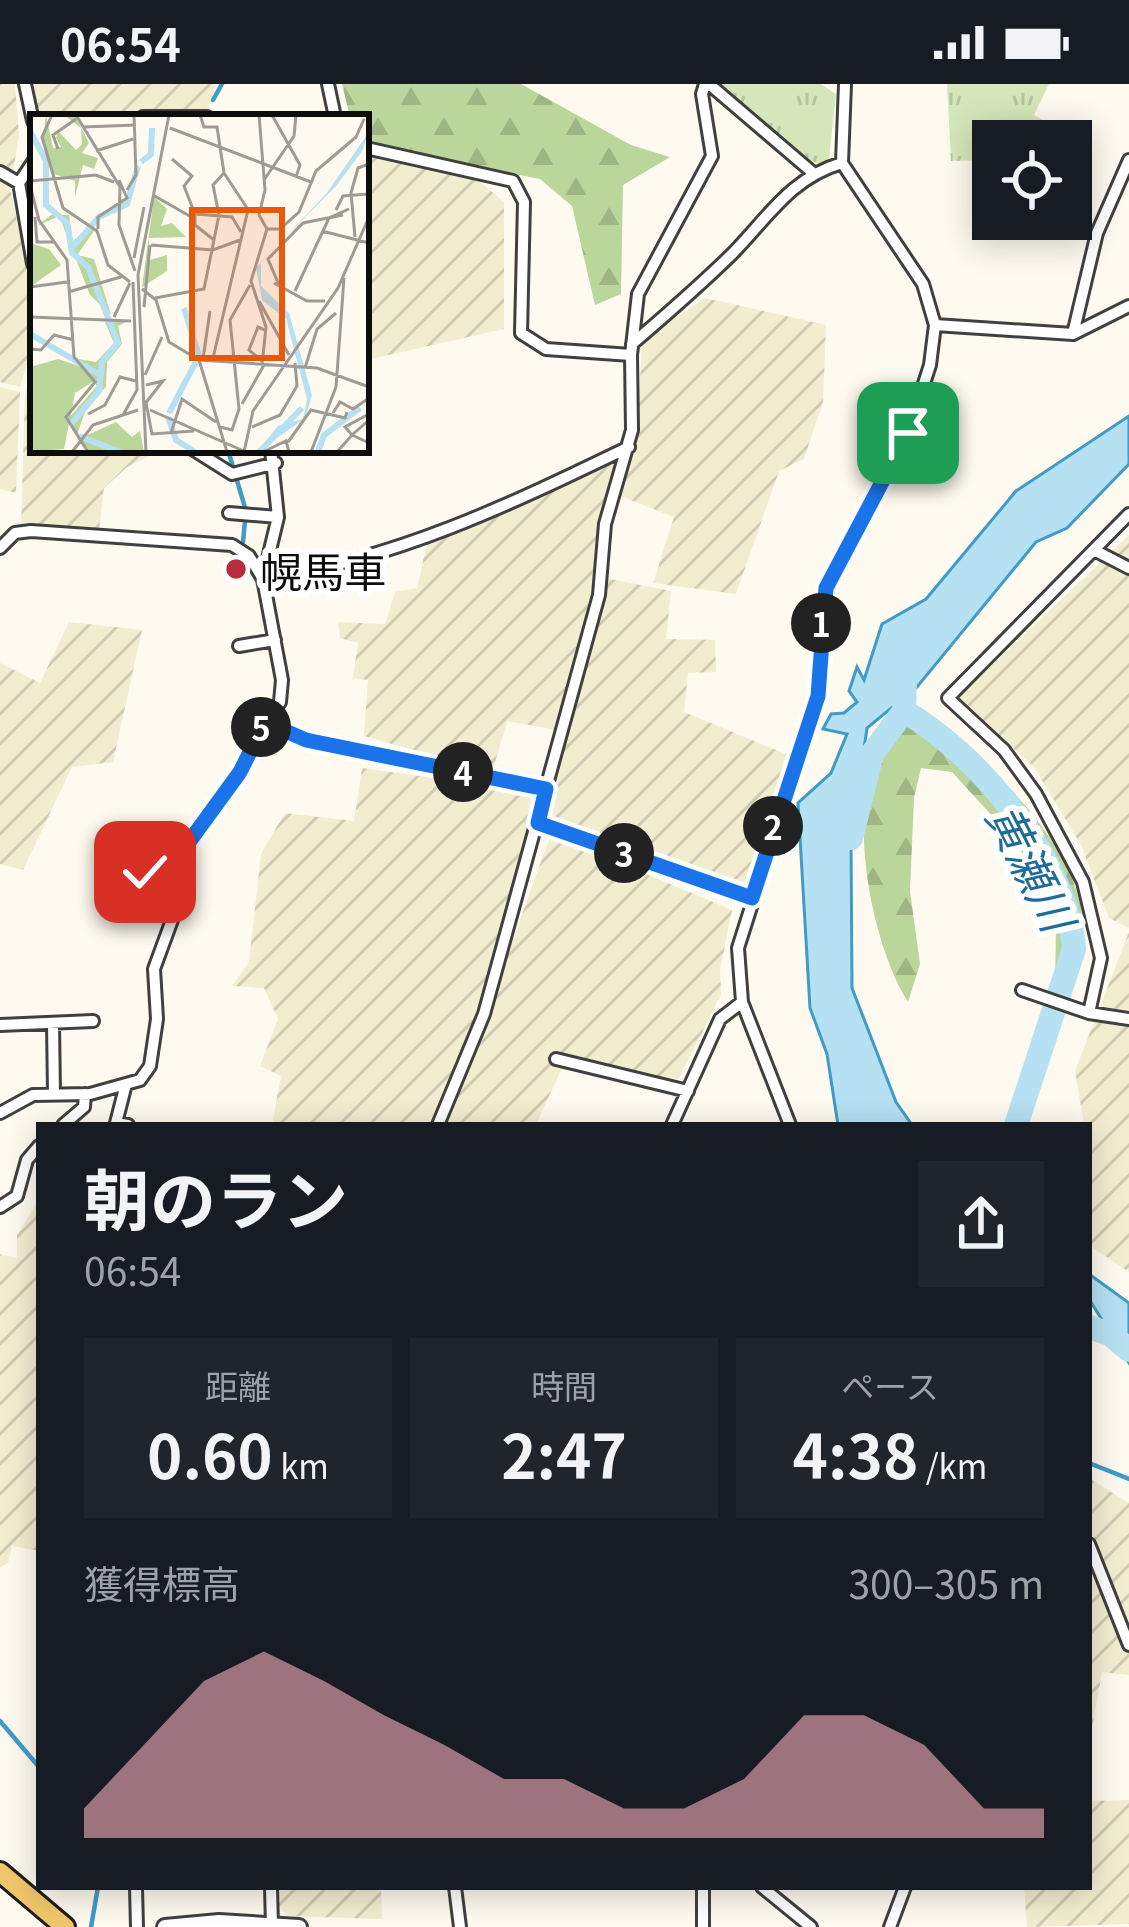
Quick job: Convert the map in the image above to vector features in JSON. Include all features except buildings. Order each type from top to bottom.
[{"type":"main road","points":[[0,1872],[65,1927]]},
{"type":"street","points":[[25,84],[31,114]]},
{"type":"street","points":[[328,84],[334,114]]},
{"type":"street","points":[[439,1122],[484,1014],[598,595],[605,524],[629,447],[632,349],[646,272],[712,156],[702,94],[707,84],[812,172]]},
{"type":"street","points":[[789,1122],[742,1002],[738,949],[818,696],[826,588],[908,433],[930,365],[935,325],[923,284],[842,163],[845,84]]},
{"type":"street","points":[[369,149],[514,181],[524,202],[521,333],[546,349],[632,349],[812,172],[842,163]]},
{"type":"street","points":[[1073,334],[1097,233],[1129,160]]},
{"type":"street","points":[[30,166],[19,183],[30,247]]},
{"type":"street","points":[[0,172],[19,183]]},
{"type":"street","points":[[935,325],[1073,334],[1129,306]]},
{"type":"street","points":[[263,579],[324,570],[400,548],[498,511],[629,447]]},
{"type":"street","points":[[199,453],[232,474],[276,464]]},
{"type":"street","points":[[263,579],[278,518],[272,453]]},
{"type":"street","points":[[229,513],[278,518]]},
{"type":"street","points":[[1088,1013],[1101,958],[1075,863],[1036,794],[1004,750],[947,698],[1129,514]]},
{"type":"street","points":[[0,548],[15,533],[31,531],[232,545],[250,556],[263,579],[283,680],[280,702],[240,772],[189,842],[178,908],[154,969],[155,1048],[140,1080],[85,1094],[33,1095],[0,1113]]},
{"type":"street","points":[[1094,550],[1129,568]]},
{"type":"street","points":[[239,646],[275,640]]},
{"type":"street","points":[[265,722],[306,740],[546,789]]},
{"type":"street","points":[[538,823],[752,898]]},
{"type":"street","points":[[145,872],[183,872]]},
{"type":"street","points":[[1022,990],[1088,1013],[1129,1019]]},
{"type":"street","points":[[673,1122],[720,1019],[742,1002]]},
{"type":"street","points":[[0,1025],[93,1021]]},
{"type":"street","points":[[53,1023],[54,1094]]},
{"type":"street","points":[[556,1059],[688,1091]]},
{"type":"street","points":[[116,1122],[126,1084]]},
{"type":"street","points":[[66,1122],[84,1107],[85,1094]]},
{"type":"street","points":[[0,1207],[17,1196],[27,1160],[36,1150]]},
{"type":"street","points":[[1092,1552],[1129,1645]]},
{"type":"street","points":[[136,1890],[137,1927]]},
{"type":"street","points":[[272,1890],[272,1926]]},
{"type":"street","points":[[455,1890],[460,1927]]},
{"type":"street","points":[[703,1890],[703,1927]]},
{"type":"street","points":[[766,1890],[811,1927]]},
{"type":"street","points":[[890,1927],[904,1890]]},
{"type":"street","points":[[165,1927],[298,1927]]},
{"type":"shaded area","points":[[0,84],[15,84],[19,136],[10,189],[30,277],[30,355],[20,387],[0,382]]},
{"type":"shaded area","points":[[29,84],[216,84],[208,109],[130,114],[34,112]]},
{"type":"shaded area","points":[[369,155],[472,175],[504,202],[504,329],[369,359]]},
{"type":"shaded area","points":[[705,298],[826,325],[823,402],[804,459],[779,471],[736,594],[653,583],[674,517],[618,495],[637,436],[642,340]]},
{"type":"shaded area","points":[[30,382],[30,453],[156,453],[127,467],[104,488],[98,539],[21,528],[25,394]]},
{"type":"shaded area","points":[[0,387],[20,392],[16,493],[0,489]]},
{"type":"shaded area","points":[[613,459],[620,464],[599,523],[594,580],[557,730],[507,721],[492,773],[364,736],[368,680],[353,678],[358,643],[340,638],[338,622],[385,624],[395,592],[417,588],[427,543]]},
{"type":"shaded area","points":[[1129,535],[1129,928],[1109,918],[1081,845],[1034,767],[958,698]]},
{"type":"shaded area","points":[[605,578],[671,591],[666,639],[715,640],[716,672],[688,673],[684,712],[788,755],[747,883],[549,816],[550,788]]},
{"type":"shaded area","points":[[69,622],[142,630],[113,762],[72,767],[23,870],[0,864],[0,663],[40,683]]},
{"type":"shaded area","points":[[362,768],[529,791],[535,818],[478,1010],[433,1122],[273,1122],[281,1076],[260,1066],[278,1019],[264,988],[232,986],[249,962],[261,854],[285,813],[354,821]]},
{"type":"shaded area","points":[[551,834],[732,910],[720,970],[721,994],[679,1079],[561,1070],[537,1122],[447,1122]]},
{"type":"shaded area","points":[[1129,932],[1129,1272],[1092,1247],[1092,1122],[1084,1122],[1075,1071]]},
{"type":"shaded area","points":[[36,1204],[36,1550],[12,1546],[8,1563],[0,1567],[0,1254],[17,1258],[17,1235]]},
{"type":"shaded area","points":[[1092,1480],[1129,1503],[1129,1675],[1102,1672],[1092,1729]]},
{"type":"shaded area","points":[[1129,1800],[1129,1924],[1027,1927],[1024,1890],[1092,1890],[1092,1801]]},
{"type":"shaded area","points":[[279,1890],[381,1890],[382,1919],[287,1916],[279,1907]]},
{"type":"green space","points":[[342,84],[521,84],[631,145],[670,157],[623,185],[621,294],[595,305],[572,206],[540,179],[372,146],[369,114],[349,114]]},
{"type":"green space","points":[[714,84],[821,84],[836,94],[829,159],[818,164],[779,144]]},
{"type":"green space","points":[[947,84],[1049,84],[1034,115],[1043,120],[972,120],[972,160],[951,161]]},
{"type":"green space","points":[[925,722],[996,775],[1058,850],[1082,914],[1080,945],[1068,985],[1055,984],[1056,927],[1018,844],[952,772],[921,768],[914,798],[910,891],[920,964],[908,1002],[896,981],[870,894],[865,863],[866,805],[871,781],[887,752],[907,725]]},
{"type":"water","points":[[1129,416],[1129,464],[1067,528],[1036,542],[917,687],[867,728],[851,840],[852,988],[896,1102],[910,1122],[838,1122],[827,1054],[810,1008],[798,803],[831,773],[847,734],[823,729],[831,714],[844,713],[857,702],[849,691],[857,667],[864,680],[882,624],[926,599],[1016,491]]},
{"type":"water","points":[[1092,1276],[1129,1303],[1129,1363],[1092,1304]]},
{"type":"waterway","points":[[213,100],[222,84]]},
{"type":"waterway","points":[[229,453],[246,511],[243,542]]},
{"type":"waterway","name":"黄瀬川","points":[[851,838],[872,754],[904,711],[905,679],[914,667]]},
{"type":"waterway","name":"黄瀬川","points":[[904,711],[962,754],[989,782],[1037,846],[1068,914],[1074,949],[1017,1122]]},
{"type":"waterway","points":[[0,1213],[4,1211]]},
{"type":"waterway","name":"黄瀬川","points":[[1092,1328],[1110,1334],[1129,1350]]},
{"type":"waterway","points":[[1092,1464],[1129,1479]]},
{"type":"waterway","points":[[0,1721],[36,1763]]},
{"type":"waterway","points":[[91,1927],[97,1890]]},
{"type":"place","name":"幌馬車","points":[[236,569]]},
{"type":"route","points":[[145,872],[183,872],[189,842],[240,772],[265,722],[306,740],[546,789],[538,823],[752,898],[818,696],[826,588],[908,433]]}]
